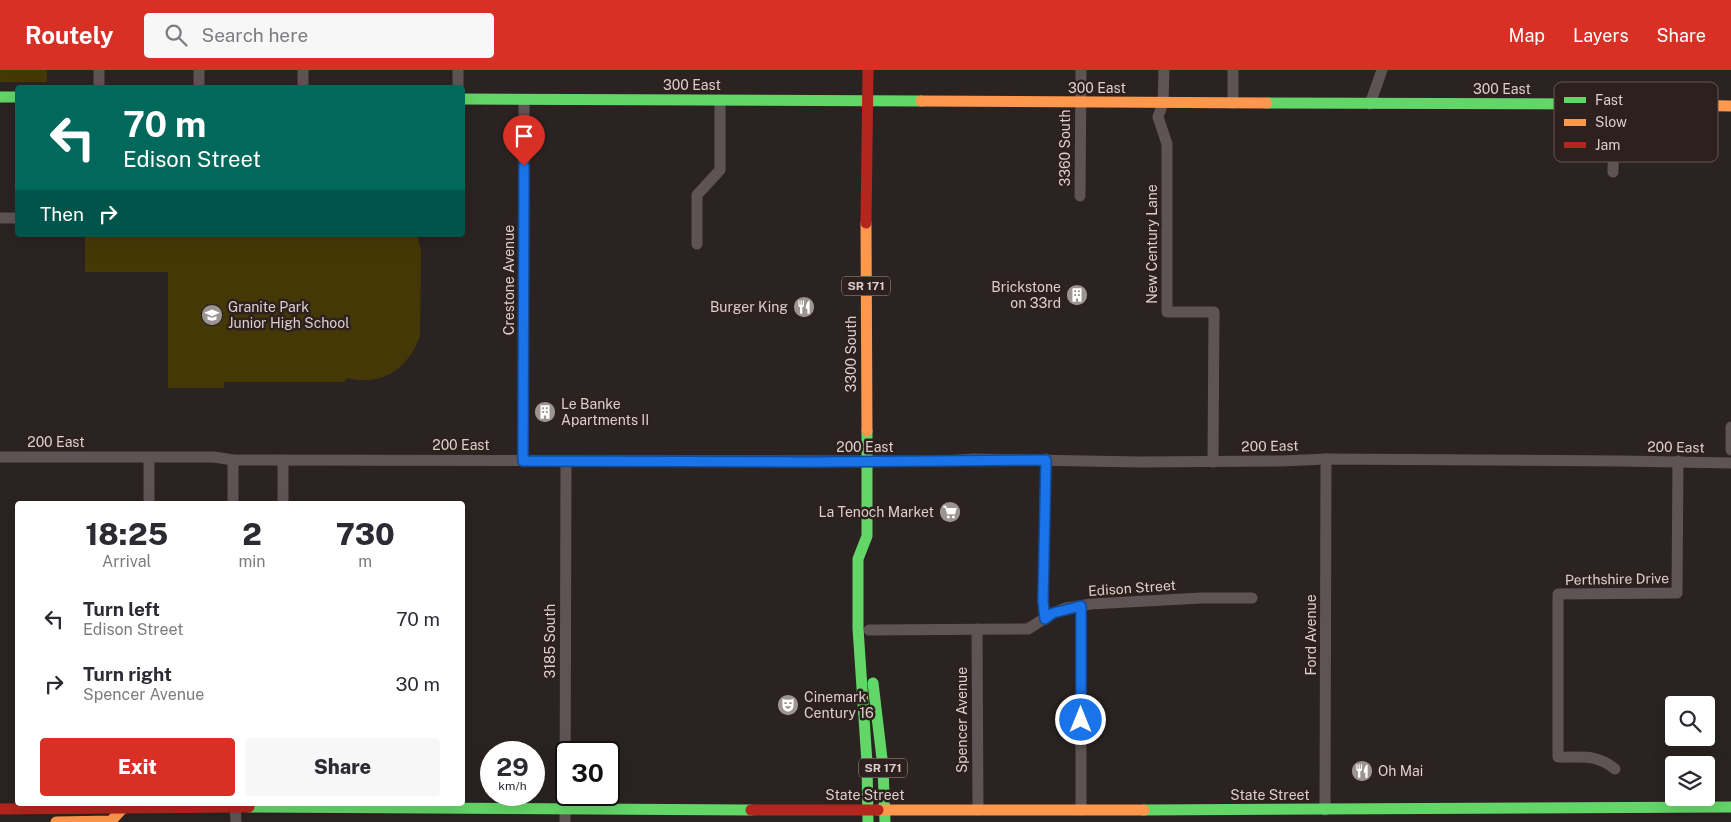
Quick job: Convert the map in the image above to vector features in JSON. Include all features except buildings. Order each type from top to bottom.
[{"type":"main road","name":"3300 South","points":[[868,70],[867,536],[858,559],[858,628],[867,763],[868,816]]},
{"type":"main road","points":[[0,97],[15,97]]},
{"type":"main road","name":"300 East","points":[[465,99],[1554,104]]},
{"type":"main road","name":"300 East","points":[[1718,106],[1731,106]]},
{"type":"main road","name":"3300 South","points":[[863,548],[868,558],[870,659],[883,767],[885,822]]},
{"type":"main road","name":"State Street","points":[[0,809],[180,806]]},
{"type":"main road","name":"State Street","points":[[319,806],[565,808],[868,816],[884,810],[1326,810],[1731,807]]},
{"type":"main road","points":[[56,822],[111,821],[124,807]]},
{"type":"street","points":[[99,70],[99,85]]},
{"type":"street","points":[[199,70],[199,85]]},
{"type":"street","points":[[303,70],[303,85]]},
{"type":"street","points":[[458,70],[458,85]]},
{"type":"street","name":"3360 South","points":[[1080,196],[1081,70]]},
{"type":"street","points":[[1163,103],[1164,70]]},
{"type":"street","points":[[1233,70],[1233,103]]},
{"type":"street","points":[[1370,104],[1382,70]]},
{"type":"street","name":"Crestone Avenue","points":[[523,461],[524,100]]},
{"type":"street","points":[[697,244],[697,195],[720,170],[720,100]]},
{"type":"street","name":"New Century Lane","points":[[1163,103],[1158,117],[1167,144],[1167,312],[1214,312],[1213,462]]},
{"type":"street","points":[[1614,162],[1614,172]]},
{"type":"street","points":[[2,218],[15,218]]},
{"type":"street","points":[[1731,427],[1731,450]]},
{"type":"street","name":"200 East","points":[[0,457],[214,457],[233,460],[867,462],[1046,460],[1213,462],[1326,459],[1731,463]]},
{"type":"street","points":[[149,458],[149,501]]},
{"type":"street","name":"Ford Avenue","points":[[1326,459],[1326,810]]},
{"type":"street","points":[[233,460],[233,501]]},
{"type":"street","points":[[283,460],[283,501]]},
{"type":"street","points":[[1045,619],[1043,601],[1046,460]]},
{"type":"street","name":"3185 South","points":[[565,822],[566,461]]},
{"type":"street","name":"Perthshire Drive","points":[[1615,769],[1606,762],[1595,758],[1558,757],[1558,594],[1677,593],[1678,461]]},
{"type":"street","name":"Edison Street","points":[[869,630],[1028,629],[1053,613],[1081,606],[1201,598],[1252,598]]},
{"type":"street","points":[[1080,810],[1081,606]]},
{"type":"street","name":"Spencer Avenue","points":[[977,629],[978,810]]},
{"type":"street","points":[[235,806],[236,822]]},
{"type":"street","points":[[385,808],[386,822]]},
{"type":"street","points":[[538,808],[538,822]]},
{"type":"shaded area","points":[[0,70],[47,70],[47,82],[0,82]]},
{"type":"shaded area","points":[[85,237],[418,237],[421,250],[420,336],[415,348],[401,366],[392,373],[371,380],[347,378],[344,382],[224,382],[224,388],[168,388],[168,272],[85,272]]},
{"type":"traffic: fast","points":[[0,97],[15,97]]},
{"type":"traffic: fast","points":[[465,99],[921,101]]},
{"type":"traffic: fast","points":[[1267,103],[1554,104]]},
{"type":"traffic: fast","points":[[867,431],[867,536],[858,559],[858,628],[867,763],[868,822]]},
{"type":"traffic: fast","points":[[873,683],[883,767],[885,822]]},
{"type":"traffic: fast","points":[[249,807],[751,810]]},
{"type":"traffic: fast","points":[[1144,810],[1731,807]]},
{"type":"traffic: slow","points":[[921,101],[1267,103]]},
{"type":"traffic: slow","points":[[1718,106],[1731,106]]},
{"type":"traffic: slow","points":[[866,223],[867,431]]},
{"type":"traffic: slow","points":[[56,822],[111,821],[124,807]]},
{"type":"traffic: slow","points":[[878,810],[1144,810]]},
{"type":"traffic: jam","points":[[866,223],[868,70]]},
{"type":"traffic: jam","points":[[0,809],[249,807]]},
{"type":"traffic: jam","points":[[751,810],[878,810]]},
{"type":"place","name":"Brickstone on 33rd","points":[[1077,295]]},
{"type":"place","name":"Burger King","points":[[804,307]]},
{"type":"place","name":"Granite Park Junior High School","points":[[212,315]]},
{"type":"place","name":"Le Banke Apartments II","points":[[545,412]]},
{"type":"place","name":"La Tenoch Market","points":[[950,512]]},
{"type":"place","name":"Cinemark Century 16","points":[[788,705]]},
{"type":"place","name":"Oh Mai","points":[[1362,771]]},
{"type":"route","points":[[524,166],[523,461],[815,462],[974,459],[1046,460],[1043,601],[1045,619],[1053,613],[1066,608],[1081,606],[1081,720]]}]
